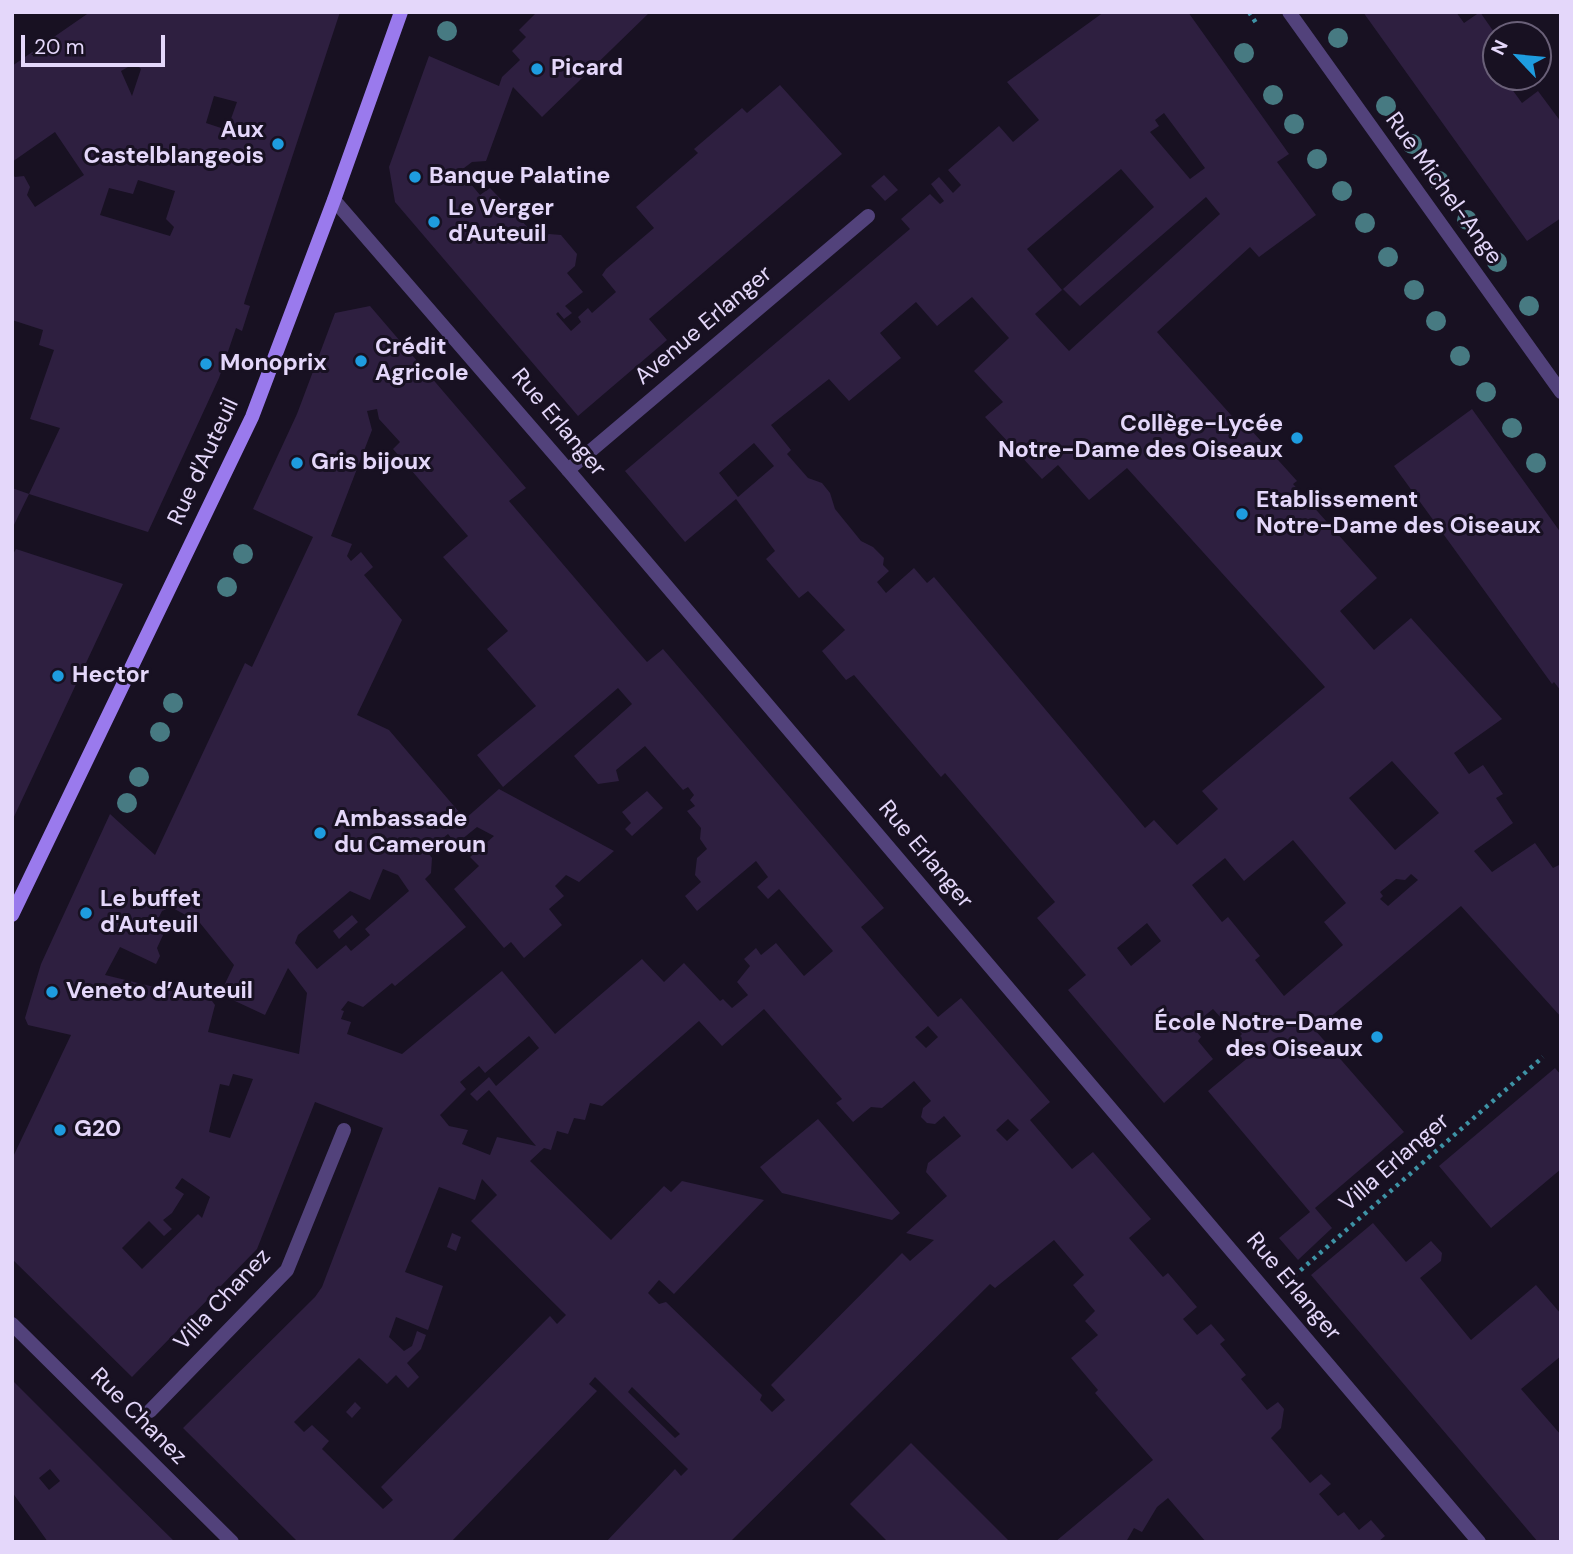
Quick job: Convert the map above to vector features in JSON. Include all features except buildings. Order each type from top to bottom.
[{"type":"street","name":"Rue d'Auteuil","points":[[12,915],[252,416],[334,200],[401,12]]},
{"type":"street","name":"Rue Michel-Ange","points":[[1289,12],[1561,392]]},
{"type":"street","name":"Rue Erlanger","points":[[334,200],[568,470],[1479,1542]]},
{"type":"street","name":"Avenue Erlanger","points":[[568,470],[868,216]]},
{"type":"street","name":"Villa Chanez","points":[[150,1411],[287,1270],[344,1130]]},
{"type":"street","name":"Rue Chanez","points":[[12,1324],[232,1542]]},
{"type":"path","name":"Villa Erlanger","points":[[1270,1296],[1543,1057]]},
{"type":"place","name":"Picard","points":[[537,69]]},
{"type":"place","name":"Aux Castelblangeois","points":[[278,144]]},
{"type":"place","name":"Banque Palatine","points":[[415,177]]},
{"type":"place","name":"Le Verger d'Auteuil","points":[[434,222]]},
{"type":"place","name":"Crédit Agricole","points":[[361,361]]},
{"type":"place","name":"Monoprix","points":[[206,364]]},
{"type":"place","name":"Collège-Lycée Notre-Dame des Oiseaux","points":[[1297,438]]},
{"type":"place","name":"Gris bijoux","points":[[297,463]]},
{"type":"place","name":"Etablissement Notre-Dame des Oiseaux","points":[[1242,514]]},
{"type":"place","name":"Hector","points":[[58,676]]},
{"type":"place","name":"Ambassade du Cameroun","points":[[320,833]]},
{"type":"place","name":"Le buffet d'Auteuil","points":[[86,913]]},
{"type":"place","name":"Veneto d’Auteuil","points":[[52,992]]},
{"type":"place","name":"École Notre-Dame des Oiseaux","points":[[1377,1037]]},
{"type":"place","name":"G20","points":[[60,1130]]}]
